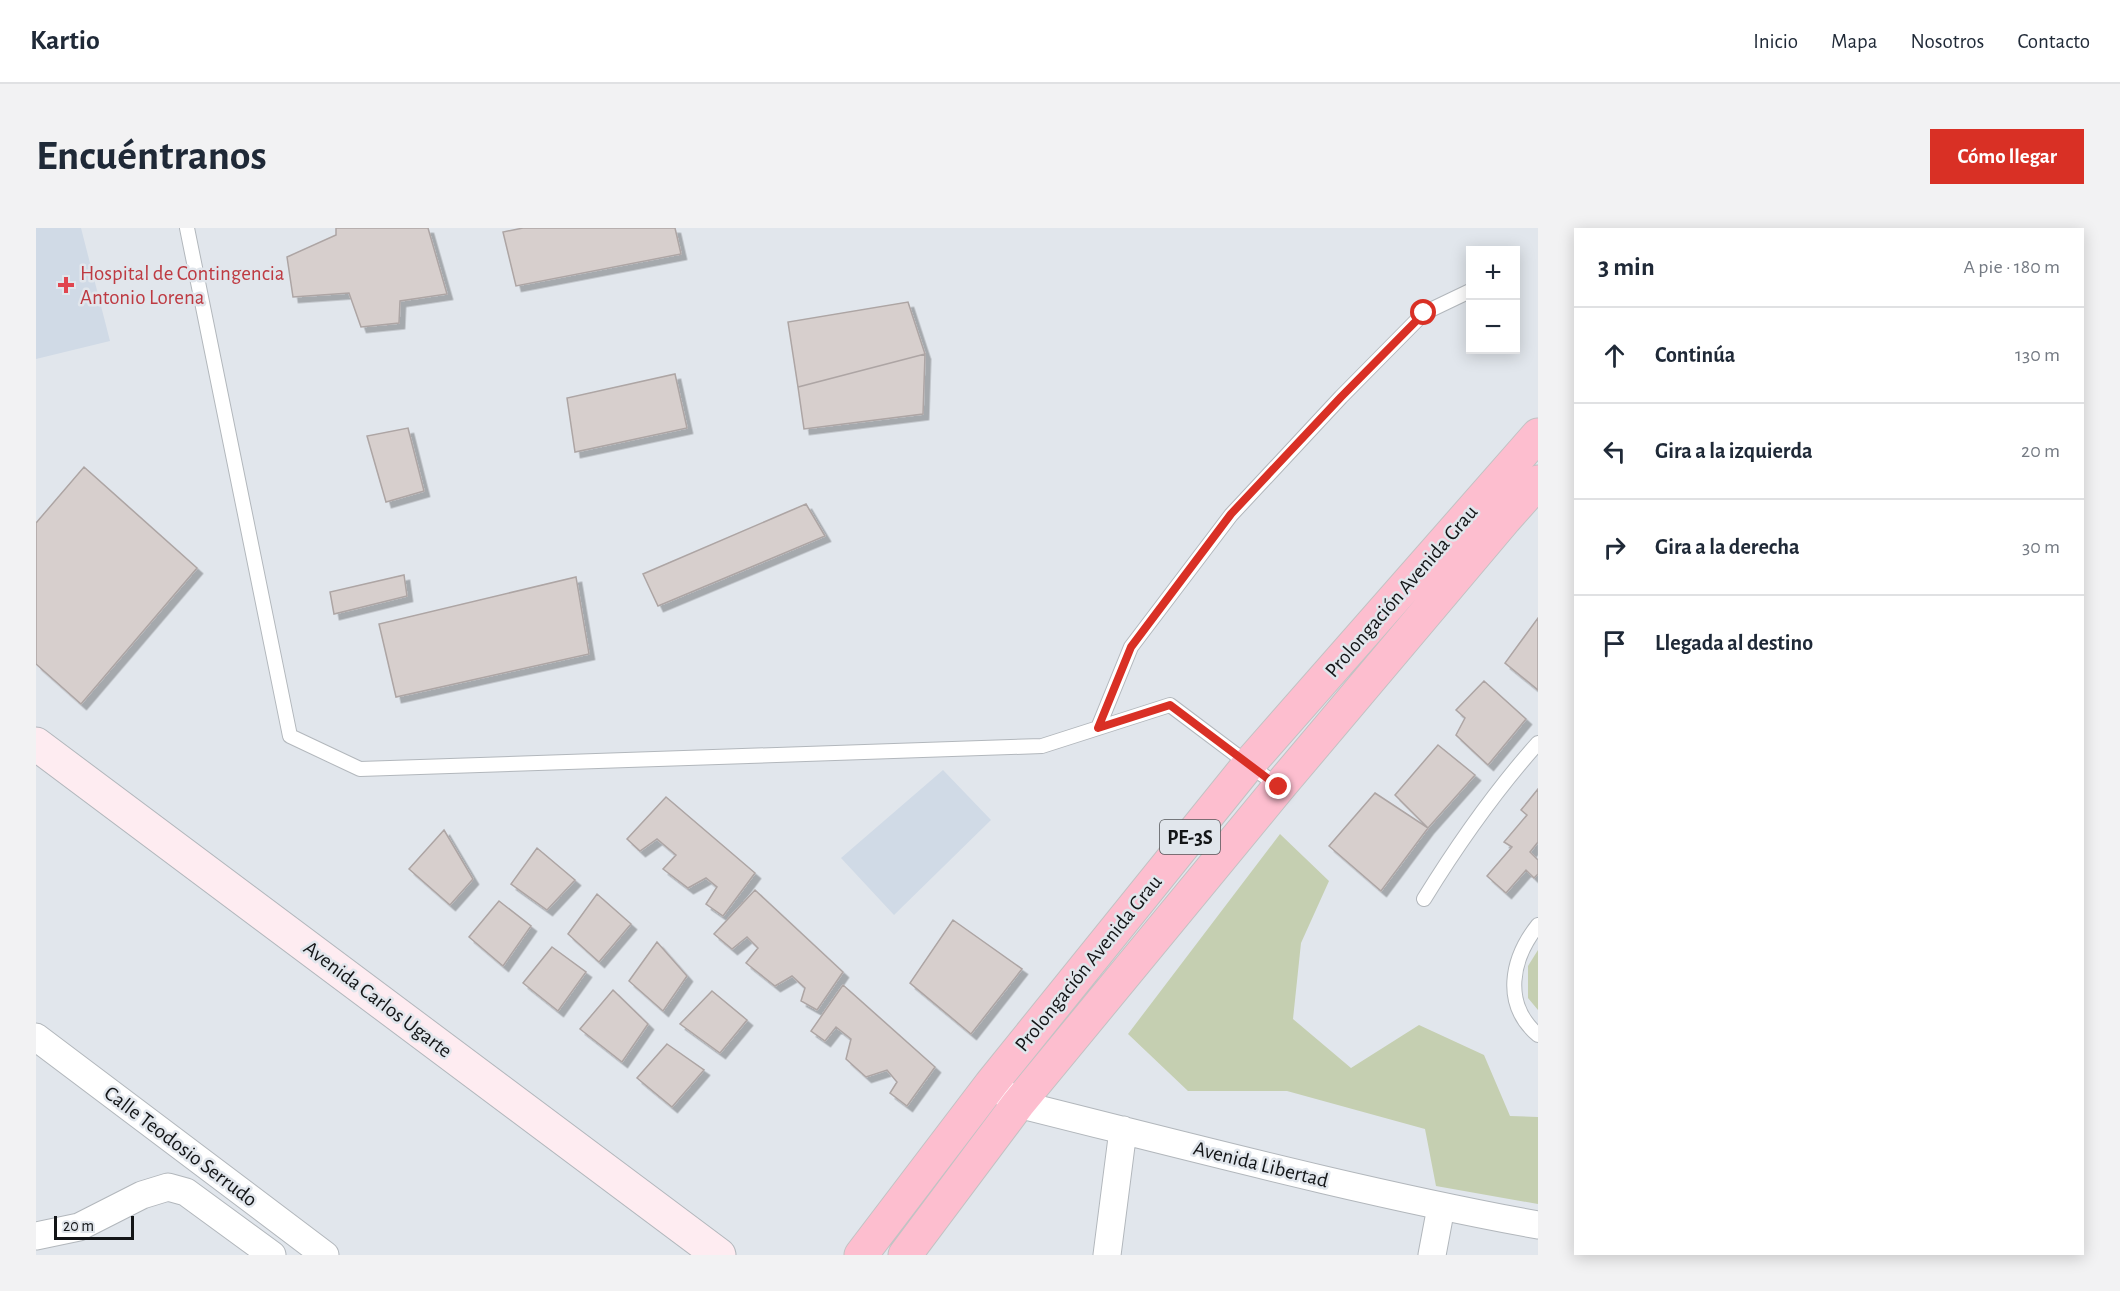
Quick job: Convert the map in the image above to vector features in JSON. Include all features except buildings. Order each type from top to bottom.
[{"type":"highway","name":"Prolongación Avenida Grau","points":[[861,1255],[991,1084],[1249,764],[1538,435]]},
{"type":"highway","name":"Prolongación Avenida Grau","points":[[905,1255],[1018,1104],[1279,787],[1538,482]]},
{"type":"street","name":"Avenida Carlos Ugarte","points":[[36,744],[719,1255]]},
{"type":"street","name":"Calle Teodosio Serrudo","points":[[36,1037],[325,1255]]},
{"type":"street","name":"Avenida Libertad","points":[[991,1084],[1018,1104],[1441,1207],[1538,1225]]},
{"type":"street","points":[[1107,1255],[1123,1130]]},
{"type":"street","points":[[36,1236],[79,1227],[141,1195],[168,1187],[186,1192],[272,1255]]},
{"type":"street","points":[[1432,1255],[1441,1207]]},
{"type":"lane","points":[[187,228],[290,736],[360,769],[1042,746],[1170,705],[1279,787]]},
{"type":"lane","points":[[1098,728],[1131,647],[1231,514],[1424,313],[1466,293]]},
{"type":"lane","points":[[1505,519],[1538,492]]},
{"type":"lane","points":[[1424,899],[1454,850],[1538,743]]},
{"type":"lane","points":[[1538,925],[1516,964],[1514,999],[1529,1028],[1538,1035]]},
{"type":"shaded area","name":"Hospital de Contingencia Antonio Lorena","points":[[36,228],[81,228],[110,341],[36,359]]},
{"type":"shaded area","points":[[943,770],[991,820],[894,915],[841,858]]},
{"type":"green space","points":[[1280,834],[1329,881],[1301,943],[1293,1019],[1351,1068],[1419,1025],[1484,1055],[1510,1116],[1538,1117],[1538,1204],[1436,1186],[1425,1129],[1287,1091],[1188,1091],[1128,1034]]},
{"type":"green space","points":[[1538,950],[1538,1010],[1528,998],[1528,966]]},
{"type":"place","name":"Hospital de Contingencia Antonio Lorena","points":[[66,285]]},
{"type":"route","points":[[1279,787],[1170,705],[1098,728],[1131,647],[1231,514],[1424,313]]}]
